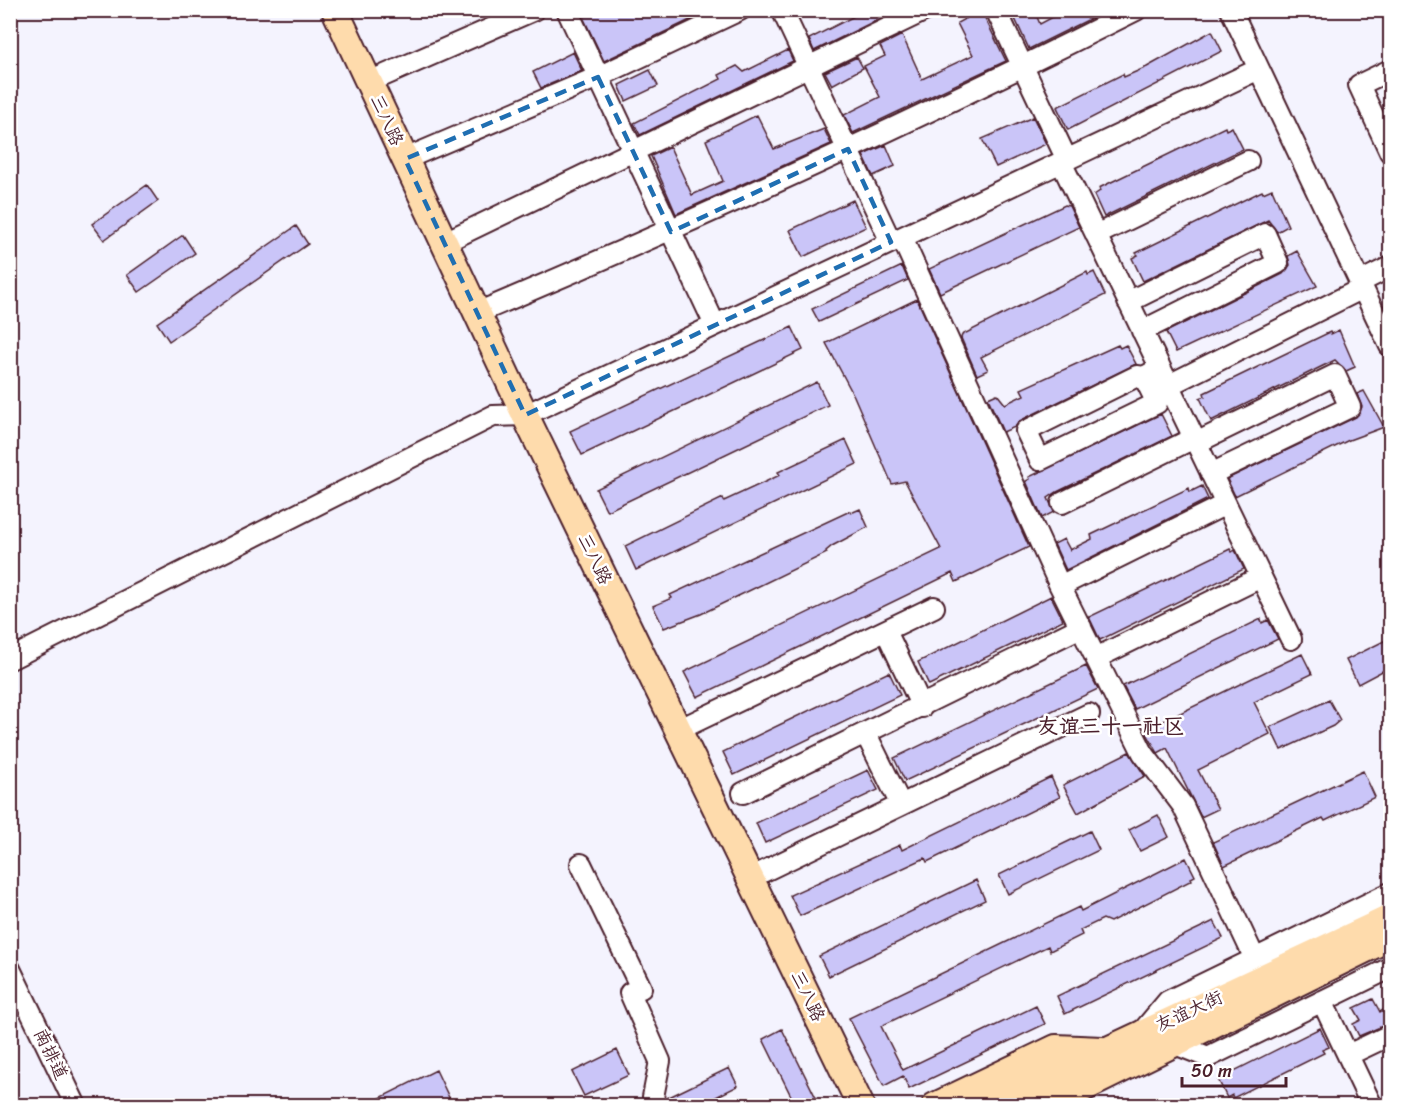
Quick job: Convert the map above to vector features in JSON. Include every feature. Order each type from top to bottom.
[{"type":"main road","name":"三八路","points":[[335,10],[525,415],[861,1106]]},
{"type":"main road","name":"友谊大街","points":[[988,1106],[1390,918]]},
{"type":"main road","name":"友谊大街","points":[[1047,1106],[1390,938]]},
{"type":"main road","points":[[935,1106],[1056,1048],[1105,1050]]},
{"type":"street","points":[[369,82],[534,10]]},
{"type":"street","points":[[567,10],[714,326]]},
{"type":"street","points":[[405,159],[598,77],[740,10]]},
{"type":"street","points":[[782,10],[848,149],[897,240],[1060,586],[1143,753],[1184,806],[1255,959]]},
{"type":"street","points":[[445,243],[632,150],[926,10]]},
{"type":"street","points":[[996,10],[1096,235],[1142,331],[1158,377],[1195,440],[1291,639]]},
{"type":"street","points":[[477,313],[671,232],[1023,67],[1136,10]]},
{"type":"street","points":[[1231,10],[1390,346]]},
{"type":"street","points":[[10,659],[493,416],[525,415],[1259,69]]},
{"type":"street","points":[[1390,70],[1359,85],[1390,152]]},
{"type":"street","points":[[1096,235],[1248,161]]},
{"type":"street","points":[[1128,302],[1264,234],[1278,263],[1142,331]]},
{"type":"street","points":[[1158,377],[1157,403],[1040,460],[1026,431],[1137,376],[1158,377],[1361,285],[1390,267]]},
{"type":"street","points":[[1062,504],[1335,375],[1350,407],[1211,474]]},
{"type":"street","points":[[1060,586],[1226,504]]},
{"type":"street","points":[[1096,658],[1261,577]]},
{"type":"street","points":[[678,730],[934,607]]},
{"type":"street","points":[[743,794],[1081,627]]},
{"type":"street","points":[[886,631],[922,706]]},
{"type":"street","points":[[750,878],[1089,714]]},
{"type":"street","points":[[866,734],[901,805]]},
{"type":"street","points":[[581,864],[640,988],[630,993],[660,1061],[653,1097],[657,1106]]},
{"type":"street","points":[[1141,1033],[1168,1001],[1390,893]]},
{"type":"street","name":"南排道","points":[[10,969],[76,1106]]},
{"type":"street","points":[[1175,1044],[1208,1057],[1390,969]]},
{"type":"street","points":[[1322,1001],[1372,1106]]},
{"type":"street","points":[[1348,1055],[1390,1035]]},
{"type":"highlighted area","points":[[598,77],[671,232],[848,149],[891,242],[525,415],[405,159]]},
{"type":"building","points":[[596,10],[711,10],[604,61],[583,17]]},
{"type":"building","points":[[866,10],[897,10],[814,51],[809,39]]},
{"type":"building","points":[[981,10],[1006,61],[853,133],[844,115],[880,97],[864,66],[885,56],[880,46],[902,35],[922,79],[973,55],[957,23]]},
{"type":"building","points":[[1011,10],[1034,10],[1040,24],[1066,10],[1108,10],[1029,49]]},
{"type":"building","points":[[1212,31],[1222,51],[1068,130],[1057,107],[1123,74],[1124,77],[1147,67]]},
{"type":"building","points":[[788,50],[793,61],[640,135],[634,123],[721,79],[719,75],[737,66],[744,72]]},
{"type":"building","points":[[573,52],[582,71],[541,88],[533,72]]},
{"type":"building","points":[[857,57],[863,68],[832,85],[825,72]]},
{"type":"building","points":[[650,70],[658,86],[626,101],[619,85]]},
{"type":"building","points":[[757,115],[774,149],[824,129],[831,144],[676,214],[651,156],[670,147],[692,195],[723,181],[706,140]]},
{"type":"building","points":[[1033,117],[1046,144],[996,167],[982,139]]},
{"type":"building","points":[[1225,127],[1226,130],[1232,127],[1243,149],[1104,217],[1094,195],[1100,191],[1099,188]]},
{"type":"building","points":[[886,145],[895,166],[873,176],[863,155]]},
{"type":"building","points":[[147,185],[158,201],[104,240],[92,224]]},
{"type":"building","points":[[1272,189],[1288,226],[1277,232],[1268,220],[1143,281],[1132,258],[1138,255],[1136,253],[1262,191],[1263,193]]},
{"type":"building","points":[[853,200],[866,227],[803,257],[790,230]]},
{"type":"building","points":[[1065,205],[1069,206],[1079,227],[940,293],[929,269]]},
{"type":"building","points":[[296,226],[308,244],[169,341],[157,323]]},
{"type":"building","points":[[183,235],[195,253],[139,292],[127,275]]},
{"type":"building","points":[[1297,251],[1317,286],[1176,352],[1166,332],[1283,274],[1290,265],[1288,256]]},
{"type":"building","points":[[902,266],[908,280],[819,322],[812,309]]},
{"type":"building","points":[[1087,272],[1088,275],[1094,272],[1105,295],[981,357],[988,370],[977,375],[961,338],[962,335]]},
{"type":"building","points":[[917,299],[1029,547],[956,582],[952,573],[697,697],[684,672],[941,549],[905,481],[892,484],[854,396],[826,343]]},
{"type":"building","points":[[792,327],[803,350],[582,455],[570,431]]},
{"type":"building","points":[[1339,330],[1355,367],[1346,371],[1335,360],[1211,421],[1200,398],[1205,396],[1204,393],[1330,332],[1331,334]]},
{"type":"building","points":[[1118,345],[1120,348],[1126,345],[1136,364],[1021,420],[1015,427],[1003,432],[988,398],[997,394],[1005,404],[1024,395],[1021,389]]},
{"type":"building","points":[[817,382],[828,405],[607,511],[596,489]]},
{"type":"building","points":[[1364,391],[1384,427],[1349,440],[1235,496],[1227,479],[1356,417],[1362,407],[1357,394]]},
{"type":"building","points":[[1161,414],[1172,436],[1057,492],[1048,498],[1054,512],[1042,518],[1026,481],[1030,479],[1029,477]]},
{"type":"building","points":[[846,440],[857,464],[636,570],[625,546],[723,498],[724,501],[780,475],[778,472]]},
{"type":"building","points":[[1202,486],[1208,499],[1066,570],[1054,544],[1064,539],[1070,550],[1092,539],[1091,535],[1189,488],[1190,492]]},
{"type":"building","points":[[860,509],[868,527],[832,546],[826,551],[827,553],[701,614],[664,628],[653,606],[672,598],[670,595],[850,511],[851,513]]},
{"type":"building","points":[[1230,549],[1232,552],[1235,550],[1244,569],[1100,640],[1089,617]]},
{"type":"building","points":[[1051,596],[1063,620],[929,685],[918,662]]},
{"type":"building","points":[[1261,619],[1262,623],[1268,620],[1278,639],[1135,709],[1123,686]]},
{"type":"building","points":[[1390,638],[1390,667],[1358,684],[1346,660]]},
{"type":"building","points":[[1302,654],[1312,674],[1254,702],[1270,734],[1198,770],[1218,809],[1201,817],[1167,748],[1158,753],[1145,730]]},
{"type":"building","points":[[1086,666],[1098,689],[905,781],[894,758]]},
{"type":"building","points":[[889,672],[900,695],[734,775],[723,752]]},
{"type":"building","points":[[1329,700],[1340,720],[1333,726],[1281,750],[1270,727]]},
{"type":"building","points":[[1129,752],[1145,776],[1078,813],[1063,785]]},
{"type":"building","points":[[868,770],[878,790],[765,843],[756,823]]},
{"type":"building","points":[[1363,771],[1375,797],[1325,821],[1323,818],[1224,866],[1213,842]]},
{"type":"building","points":[[1051,777],[1060,797],[927,862],[925,858],[800,916],[790,895],[900,845],[902,850]]},
{"type":"building","points":[[1158,815],[1169,837],[1140,851],[1129,830]]},
{"type":"building","points":[[1090,831],[1099,850],[1008,894],[999,875]]},
{"type":"building","points":[[1186,858],[1195,876],[1191,878],[1192,880],[1110,922],[1103,919],[1080,930],[1082,935],[1050,951],[1048,946],[881,1026],[903,1070],[1036,1006],[1045,1024],[909,1089],[903,1076],[884,1086],[849,1018],[1079,907],[1081,911]]},
{"type":"building","points":[[976,880],[985,900],[829,976],[819,956]]},
{"type":"building","points":[[1214,921],[1223,938],[1065,1014],[1057,996]]},
{"type":"building","points":[[1373,999],[1380,1012],[1390,1006],[1390,1023],[1359,1036],[1353,1024],[1361,1020],[1354,1008]]},
{"type":"building","points":[[1320,1028],[1329,1047],[1322,1050],[1324,1053],[1233,1098],[1232,1095],[1227,1098],[1218,1079]]},
{"type":"building","points":[[782,1029],[816,1098],[808,1102],[809,1106],[796,1106],[763,1039]]},
{"type":"building","points":[[617,1050],[629,1075],[584,1096],[572,1072]]},
{"type":"building","points":[[729,1068],[738,1086],[698,1106],[669,1106],[667,1098]]},
{"type":"building","points":[[436,1070],[453,1106],[383,1106],[380,1098]]},
{"type":"district","name":"友谊三十一社区","points":[[1111,726]]}]
